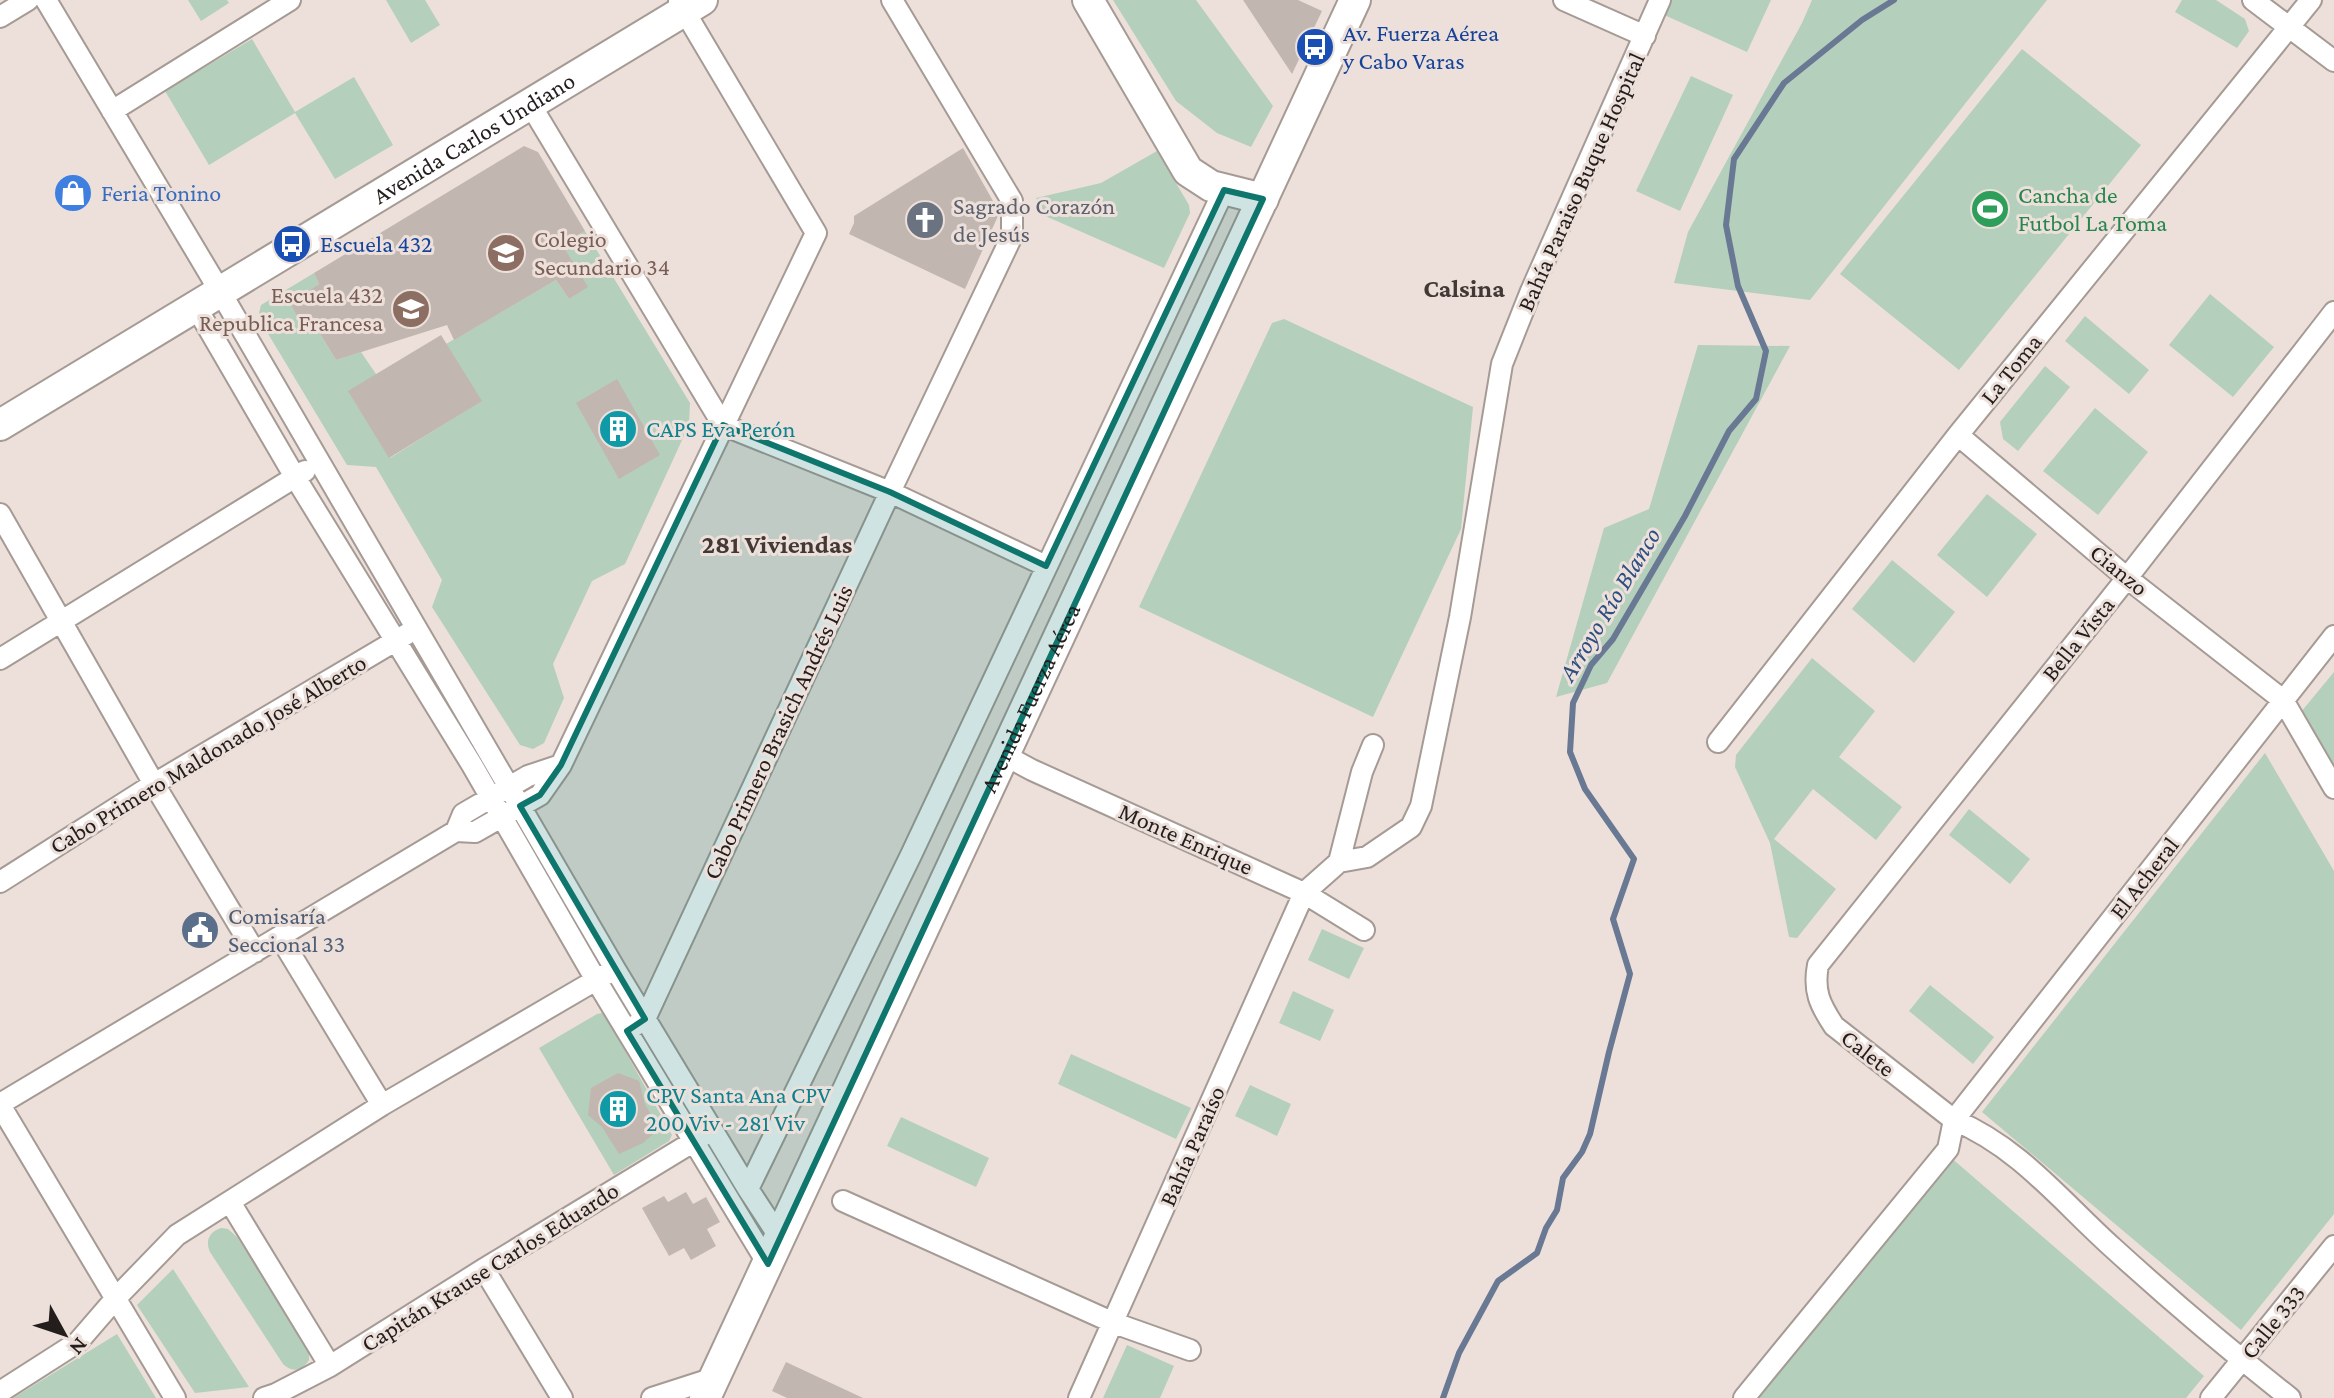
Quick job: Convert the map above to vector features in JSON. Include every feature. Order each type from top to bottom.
[{"type":"main road","points":[[1088,0],[1184,166],[1198,179],[1224,190],[1263,199]]},
{"type":"main road","name":"Avenida Fuerza Aérea","points":[[710,1388],[1355,0]]},
{"type":"main road","name":"Avenida Carlos Undiano","points":[[0,425],[530,104],[688,4]]},
{"type":"street","points":[[0,17],[28,0]]},
{"type":"street","points":[[46,0],[112,111],[295,477],[502,816],[596,980],[694,1141],[774,1251]]},
{"type":"street","points":[[112,111],[290,0]]},
{"type":"street","name":"Cabo Primero Brasich Andrés Luis","points":[[645,1019],[1008,246],[1013,228],[1012,201],[892,0]]},
{"type":"street","points":[[1564,0],[1645,36]]},
{"type":"street","name":"Bahía Paraiso Buque Hospital","points":[[1339,862],[1367,857],[1390,842],[1411,827],[1421,806],[1460,617],[1502,364],[1531,291],[1660,0]]},
{"type":"street","points":[[2253,0],[2334,61]]},
{"type":"street","name":"La Toma","points":[[1718,742],[1958,435],[2311,0]]},
{"type":"street","points":[[175,1398],[0,1104],[456,831],[475,832],[540,795],[561,765],[816,233],[688,4]]},
{"type":"street","points":[[530,104],[723,425],[890,492],[1046,566]]},
{"type":"street","points":[[748,1189],[911,855],[1224,190]]},
{"type":"street","points":[[208,300],[318,463],[748,1189],[774,1251]]},
{"type":"street","name":"Bella Vista","points":[[1818,965],[2127,578],[2334,312]]},
{"type":"street","name":"Cianzo","points":[[1958,435],[2127,578],[2283,700]]},
{"type":"street","points":[[0,659],[318,463]]},
{"type":"street","points":[[0,514],[154,784],[255,952]]},
{"type":"street","name":"Cabo Primero Maldonado José Alberto","points":[[0,882],[154,784],[416,628]]},
{"type":"street","name":"El Acheral","points":[[1744,1398],[1948,1149],[1954,1120],[2334,636]]},
{"type":"street","points":[[2283,700],[2334,788]]},
{"type":"street","points":[[1304,893],[1339,862],[1362,772],[1373,745]]},
{"type":"street","name":"Monte Enrique","points":[[1004,755],[1304,893],[1364,930]]},
{"type":"street","points":[[456,831],[463,814],[528,776],[561,765]]},
{"type":"street","name":"Bahía Paraíso","points":[[1079,1398],[1304,893]]},
{"type":"street","points":[[280,937],[382,1105]]},
{"type":"street","name":"Calete","points":[[1818,965],[1815,982],[1822,1008],[1834,1026],[1954,1120],[1975,1129],[2029,1166],[2110,1246],[2242,1360]]},
{"type":"street","points":[[0,1392],[78,1342],[177,1235],[382,1105],[615,969]]},
{"type":"street","points":[[627,1031],[645,1019]]},
{"type":"street","name":"Capitán Krause Carlos Eduardo","points":[[264,1398],[330,1366],[713,1131]]},
{"type":"street","points":[[843,1201],[1114,1323],[1190,1350]]},
{"type":"street","points":[[230,1202],[330,1366]]},
{"type":"street","name":"Calle 333","points":[[2211,1398],[2334,1246]]},
{"type":"street","points":[[484,1269],[562,1398]]},
{"type":"street","points":[[2242,1360],[2290,1398]]},
{"type":"street","points":[[652,1398],[710,1388]]},
{"type":"highlighted area","points":[[1224,190],[1263,199],[768,1264],[627,1031],[645,1019],[520,806],[540,795],[561,765],[723,425],[890,492],[1046,566]]},
{"type":"green space","points":[[188,0],[227,0],[229,3],[201,21]]},
{"type":"green space","points":[[386,0],[425,0],[440,25],[411,43]]},
{"type":"green space","points":[[1113,0],[1196,0],[1273,106],[1251,147],[1217,133],[1176,101]]},
{"type":"green space","points":[[1668,0],[1771,0],[1747,52],[1662,14]]},
{"type":"green space","points":[[1812,0],[2047,0],[1810,300],[1674,283],[1688,232]]},
{"type":"green space","points":[[2182,0],[2216,0],[2245,19],[2249,31],[2237,48],[2175,12]]},
{"type":"green space","points":[[252,39],[295,112],[354,77],[393,145],[335,179],[295,113],[209,165],[165,91]]},
{"type":"green space","name":"Cancha de Futbol La Toma","points":[[2022,49],[2141,145],[1959,370],[1840,274]]},
{"type":"green space","points":[[1691,76],[1733,95],[1680,211],[1636,191]]},
{"type":"green space","points":[[1157,151],[1189,205],[1190,213],[1164,268],[1043,215],[1036,198],[1101,183]]},
{"type":"green space","points":[[585,231],[690,403],[689,425],[625,564],[592,581],[553,664],[564,698],[544,743],[533,749],[520,745],[432,607],[442,580],[376,467],[347,465],[258,317],[261,305],[314,273],[319,284],[291,303],[304,328],[316,327],[336,360],[361,352],[376,374],[390,458],[481,401],[446,344],[556,280],[569,299],[587,287],[562,244]]},
{"type":"green space","points":[[2210,294],[2274,347],[2233,397],[2169,345]]},
{"type":"green space","points":[[2085,316],[2149,370],[2129,394],[2065,341]]},
{"type":"green space","points":[[1284,319],[1473,407],[1461,529],[1373,717],[1139,607],[1272,323]]},
{"type":"green space","points":[[1698,345],[1790,346],[1607,683],[1556,697],[1604,528],[1649,509]]},
{"type":"green space","points":[[2045,366],[2070,387],[2018,451],[2003,439],[2000,422]]},
{"type":"green space","points":[[2095,408],[2148,452],[2098,515],[2043,471]]},
{"type":"green space","points":[[1987,494],[2037,534],[1987,597],[1937,555]]},
{"type":"green space","points":[[1892,560],[1955,612],[1914,663],[1852,609]]},
{"type":"green space","points":[[1812,658],[1875,711],[1839,757],[1902,807],[1876,840],[1813,789],[1774,839],[1836,889],[1797,938],[1789,937],[1770,843],[1735,767],[1736,755]]},
{"type":"green space","points":[[2334,672],[2334,783],[2296,718]]},
{"type":"green space","points":[[2265,753],[2334,871],[2334,1214],[2241,1330],[1982,1112]]},
{"type":"green space","points":[[1969,809],[2030,859],[2010,884],[1949,835]]},
{"type":"green space","points":[[1322,929],[1364,948],[1349,979],[1308,960]]},
{"type":"green space","points":[[1930,985],[1994,1037],[1973,1064],[1909,1011]]},
{"type":"green space","points":[[1293,991],[1334,1010],[1320,1041],[1279,1023]]},
{"type":"green space","points":[[602,1013],[672,1135],[669,1141],[614,1175],[539,1048]]},
{"type":"green space","points":[[1071,1054],[1191,1108],[1176,1139],[1058,1084]]},
{"type":"green space","points":[[1250,1085],[1291,1104],[1277,1136],[1235,1116]]},
{"type":"green space","points":[[901,1117],[989,1158],[976,1187],[887,1146]]},
{"type":"green space","points":[[1949,1156],[2204,1376],[2186,1398],[1749,1398]]},
{"type":"green space","points":[[221,1228],[228,1229],[237,1237],[309,1349],[309,1360],[300,1368],[293,1370],[283,1364],[210,1252],[209,1237]]},
{"type":"green space","points":[[173,1269],[249,1387],[195,1393],[137,1305]]},
{"type":"green space","points":[[117,1334],[156,1398],[13,1398]]},
{"type":"green space","points":[[1127,1345],[1174,1366],[1160,1398],[1103,1398]]},
{"type":"building","points":[[1243,0],[1298,0],[1322,11],[1292,74]]},
{"type":"building","points":[[524,146],[538,152],[585,231],[562,244],[588,287],[569,299],[556,280],[454,340],[447,325],[336,360],[316,327],[304,328],[290,303],[319,284],[314,273]]},
{"type":"building","name":"Sagrado Corazón de Jesús","points":[[963,148],[997,208],[998,216],[965,289],[849,234],[854,216]]},
{"type":"building","points":[[441,335],[482,401],[389,458],[348,391]]},
{"type":"building","name":"CAPS Eva Perón","points":[[617,379],[660,455],[619,479],[576,403]]},
{"type":"building","name":"CPV Santa Ana CPV 200 Viv - 281 Viv","points":[[618,1073],[639,1081],[645,1104],[659,1129],[643,1143],[619,1154],[602,1127],[588,1115],[591,1088]]},
{"type":"building","points":[[686,1192],[693,1204],[706,1197],[720,1222],[707,1229],[716,1246],[691,1260],[684,1248],[669,1256],[642,1208],[664,1196],[668,1202]]},
{"type":"building","points":[[786,1362],[863,1398],[787,1398],[772,1391]]},
{"type":"waterway","name":"Arroyo Río Blanco","points":[[1443,1398],[1459,1353],[1498,1281],[1537,1253],[1557,1210],[1563,1178],[1582,1152],[1590,1134],[1630,974],[1613,919],[1634,859],[1585,789],[1570,752],[1573,703],[1591,665],[1613,639],[1685,516],[1729,431],[1756,399],[1766,351],[1738,286],[1726,225],[1734,159],[1784,83],[1862,20],[1894,0]]},
{"type":"place","name":"Av. Fuerza Aérea y Cabo Varas","points":[[1315,47]]},
{"type":"place","name":"Feria Tonino","points":[[73,193]]},
{"type":"place","name":"Cancha de Futbol La Toma","points":[[1990,209]]},
{"type":"place","name":"Sagrado Corazón de Jesús","points":[[925,220]]},
{"type":"place","name":"Escuela 432","points":[[292,244]]},
{"type":"place","name":"Colegio Secundario 34","points":[[506,253]]},
{"type":"place","name":"Escuela 432 Republica Francesa","points":[[411,309]]},
{"type":"place","name":"CAPS Eva Perón","points":[[618,429]]},
{"type":"place","name":"Comisaría Seccional 33","points":[[200,930]]},
{"type":"place","name":"CPV Santa Ana CPV 200 Viv - 281 Viv","points":[[618,1109]]},
{"type":"district","name":"Calsina","points":[[1464,288]]},
{"type":"district","name":"281 Viviendas","points":[[777,544]]}]
